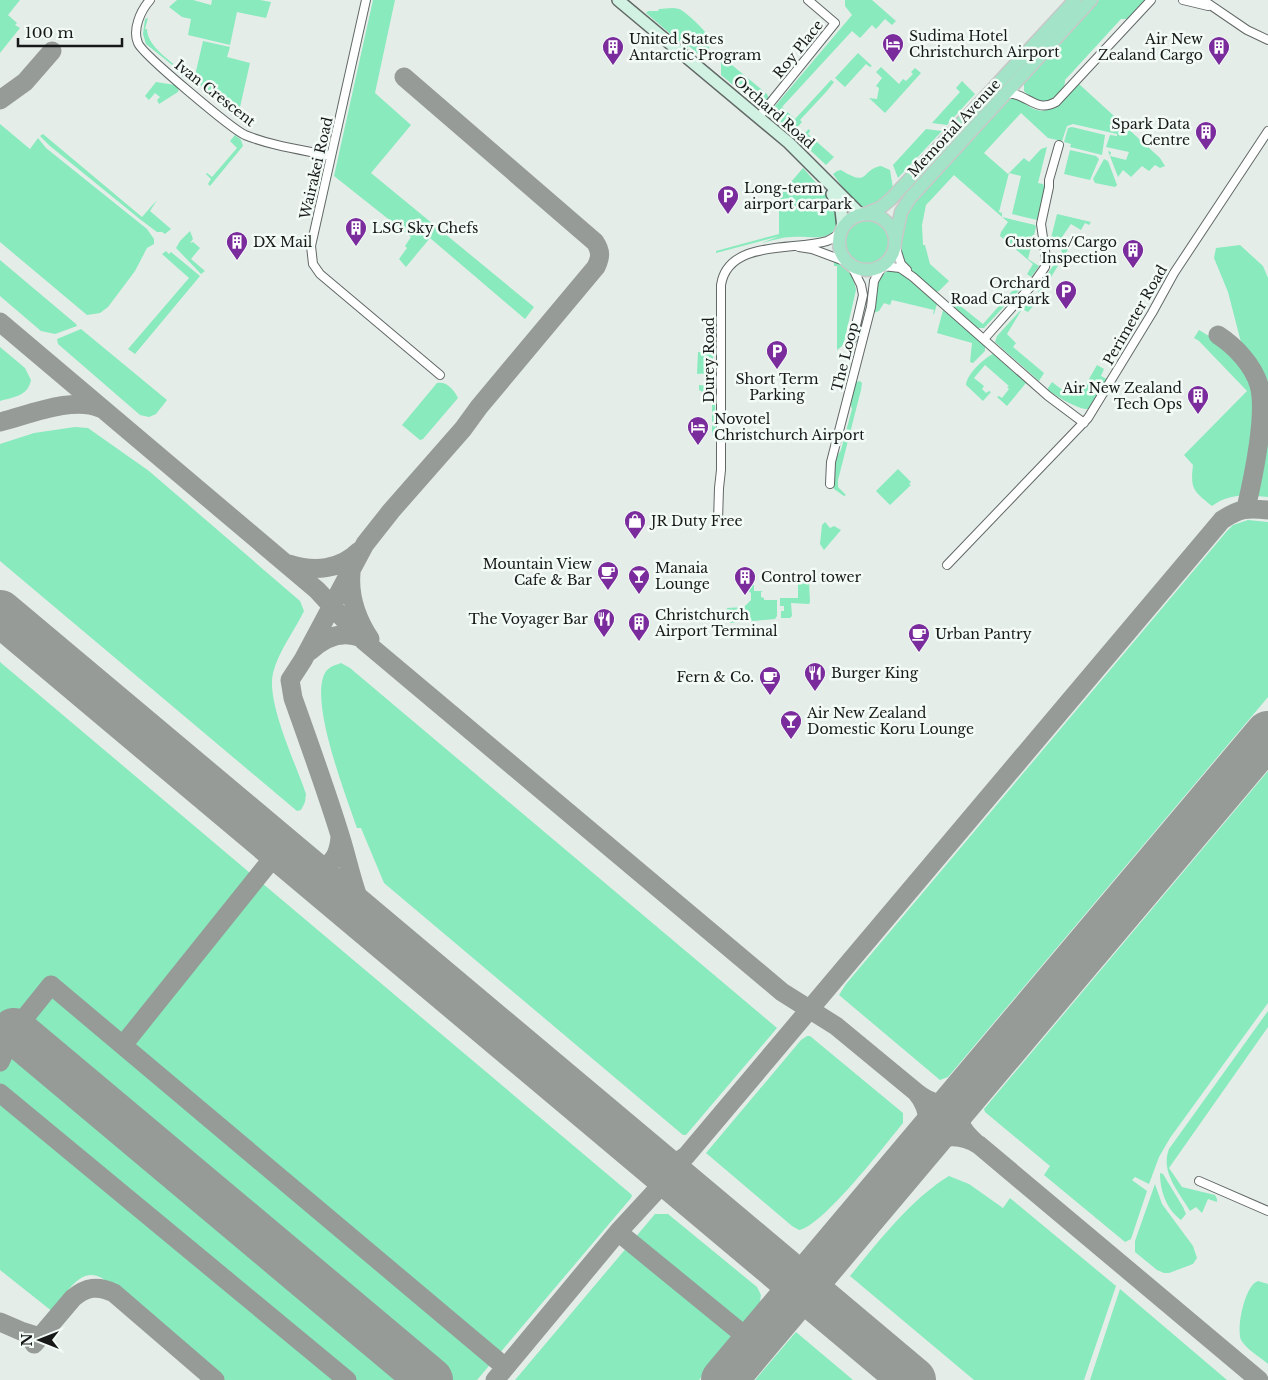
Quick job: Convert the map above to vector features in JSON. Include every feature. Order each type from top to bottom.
[{"type":"main road","name":"Memorial Avenue","points":[[863,215],[880,208],[895,195],[1075,0]]},
{"type":"main road","name":"Memorial Avenue","points":[[895,243],[901,212],[910,198],[1092,0]]},
{"type":"main road","points":[[863,215],[876,216],[886,222],[892,230],[895,243],[890,257],[882,267],[864,270],[849,264],[840,249],[842,230],[852,219],[863,215]]},
{"type":"street","name":"Ivan Crescent","points":[[150,0],[139,17],[136,37],[143,51],[237,130],[247,136],[331,156]]},
{"type":"street","name":"Wairakei Road","points":[[366,0],[311,246],[313,264],[320,274],[440,375]]},
{"type":"street","name":"Orchard Road","points":[[618,0],[789,143],[829,182],[847,203],[863,215]]},
{"type":"street","name":"Roy Place","points":[[758,118],[834,23],[808,0]]},
{"type":"street","points":[[1005,94],[1013,93],[1040,106],[1056,102],[1151,0]]},
{"type":"street","points":[[1183,0],[1212,7]]},
{"type":"street","points":[[1202,0],[1247,30],[1268,40]]},
{"type":"street","points":[[1019,79],[1024,97]]},
{"type":"street","name":"Perimeter Road","points":[[946,565],[1084,423],[1130,350],[1174,272],[1268,131]]},
{"type":"street","points":[[984,339],[1026,292],[1045,267],[1046,258],[1041,224],[1049,180],[1059,145]]},
{"type":"street","name":"Orchard Road","points":[[818,172],[839,206],[842,230]]},
{"type":"street","name":"Durey Road","points":[[718,521],[721,470],[722,280],[726,270],[742,257],[772,248],[828,240],[842,230]]},
{"type":"street","points":[[895,243],[901,264],[913,277],[1048,396],[1084,423]]},
{"type":"street","name":"Durey Road","points":[[791,246],[812,249],[849,264]]},
{"type":"street","name":"The Loop","points":[[849,264],[861,285],[863,295],[853,338]]},
{"type":"street","points":[[882,267],[900,268],[913,277]]},
{"type":"street","name":"The Loop","points":[[830,484],[830,462],[871,307],[874,281],[882,267]]},
{"type":"street","points":[[1199,1181],[1268,1211]]},
{"type":"green space","points":[[0,0],[20,0],[8,15],[17,23],[15,25],[20,28],[0,53]]},
{"type":"green space","points":[[177,0],[193,0],[211,5],[212,0],[260,0],[271,2],[266,18],[237,12],[230,45],[188,35],[191,19],[182,17],[169,7]]},
{"type":"green space","points":[[373,0],[395,0],[375,93],[411,125],[371,173],[534,307],[525,319],[430,238],[406,267],[399,259],[407,248],[405,246],[411,237],[334,176]]},
{"type":"green space","points":[[845,0],[872,0],[896,21],[892,25],[885,19],[876,29],[872,25],[860,38],[852,31],[782,107],[795,119],[831,80],[834,82],[800,120],[802,122],[791,134],[770,117],[770,112],[852,15],[845,6]]},
{"type":"green space","points":[[1099,0],[1147,0],[1127,19],[1121,19],[1065,80],[1063,88],[1054,98],[1041,101],[1032,98],[1024,91],[1024,82]]},
{"type":"green space","points":[[672,8],[682,10],[708,36],[709,52],[704,48],[698,54],[689,46],[687,48],[646,13],[648,11],[658,11],[659,9]]},
{"type":"green space","points":[[148,18],[145,29],[147,29],[151,42],[156,49],[187,74],[185,78],[177,72],[176,68],[146,44],[143,34],[145,19]]},
{"type":"green space","points":[[203,41],[230,47],[227,57],[250,63],[238,116],[194,80]]},
{"type":"green space","points":[[858,53],[872,66],[870,67],[866,64],[845,87],[835,78]]},
{"type":"green space","points":[[721,56],[767,94],[769,99],[763,106],[760,107],[721,75]]},
{"type":"green space","points":[[881,67],[899,84],[903,79],[906,81],[913,74],[911,72],[915,68],[921,73],[885,113],[869,98],[877,99],[879,88],[876,86],[882,78],[876,72]]},
{"type":"green space","points":[[962,81],[975,94],[947,125],[932,123],[960,92],[956,88]]},
{"type":"green space","points":[[156,82],[175,85],[179,88],[178,92],[159,104],[157,100],[160,97],[155,93],[149,100],[145,96]]},
{"type":"green space","points":[[1079,84],[1160,158],[1165,166],[1160,168],[1155,165],[1149,171],[1142,166],[1131,177],[1123,170],[1118,177],[1108,151],[1111,152],[1110,156],[1126,160],[1129,152],[1106,147],[1110,135],[1117,136],[1117,134],[1073,124],[1067,126],[1062,141],[1048,138],[1021,113],[984,153],[1009,173],[999,212],[1002,213],[1002,217],[954,175],[926,205],[922,225],[923,245],[925,245],[930,264],[949,281],[936,292],[914,275],[904,262],[901,242],[909,208],[1010,97],[1019,99],[1038,110],[1045,110],[1058,105]]},
{"type":"green space","points":[[0,124],[30,149],[38,138],[46,148],[147,229],[154,239],[154,244],[147,248],[135,271],[108,307],[100,313],[87,315],[0,242]]},
{"type":"green space","points":[[1072,127],[1105,135],[1102,155],[1070,147],[1071,144],[1064,142],[1068,128]]},
{"type":"green space","points":[[809,129],[808,134],[834,157],[826,165],[798,139]]},
{"type":"green space","points":[[926,129],[942,131],[898,178],[893,165]]},
{"type":"green space","points":[[43,134],[142,217],[157,200],[150,211],[171,229],[165,234],[157,232],[50,146],[40,136]]},
{"type":"green space","points":[[235,135],[241,140],[243,146],[210,186],[208,184],[211,179],[206,174],[212,177],[237,148],[230,141]]},
{"type":"green space","points":[[1047,147],[1038,183],[1043,184],[1045,188],[1037,220],[1012,214],[1021,176],[1009,173],[1024,158],[1029,162],[1041,149]]},
{"type":"green space","points":[[1070,150],[1096,156],[1099,159],[1090,180],[1064,174]]},
{"type":"green space","points":[[1104,159],[1108,161],[1117,185],[1115,187],[1095,183],[1093,179]]},
{"type":"green space","points":[[881,166],[890,170],[893,188],[879,202],[866,208],[861,208],[848,195],[833,174],[841,170],[861,178],[874,168]]},
{"type":"green space","points":[[803,168],[834,203],[838,224],[830,234],[818,237],[780,238],[761,243],[780,236],[716,253],[716,251],[779,234],[779,196]]},
{"type":"green space","points":[[1057,214],[1091,222],[1089,225],[1085,223],[1081,230],[1071,224],[1062,237],[1072,243],[1040,295],[1037,289],[1062,253],[1051,238]]},
{"type":"green space","points":[[1002,217],[1035,225],[1036,227],[1028,259],[1039,266],[1031,277],[1027,274],[1033,264],[1000,236],[1008,222]]},
{"type":"green space","points":[[873,219],[877,220],[887,229],[890,233],[890,251],[881,261],[873,265],[863,265],[855,261],[846,251],[845,237],[849,229],[859,220]]},
{"type":"green space","points":[[190,231],[193,239],[190,243],[193,242],[200,248],[191,259],[205,271],[201,274],[176,248]]},
{"type":"green space","points":[[1240,245],[1263,266],[1268,278],[1268,497],[1232,497],[1212,506],[1197,493],[1192,480],[1193,465],[1184,455],[1247,391],[1194,338],[1199,330],[1216,340],[1246,367],[1255,385],[1261,381],[1259,373],[1243,350],[1228,292],[1214,258],[1216,248]]},
{"type":"green space","points":[[166,251],[169,254],[171,252],[200,276],[135,354],[128,349],[189,278],[162,254]]},
{"type":"green space","points":[[0,260],[77,326],[55,334],[41,331],[0,296]]},
{"type":"green space","points":[[834,261],[850,272],[856,290],[844,342],[837,350],[837,266],[834,266]]},
{"type":"green space","points":[[890,270],[900,272],[937,304],[934,314],[934,310],[892,300],[890,305],[884,303],[879,311],[873,313],[878,282]]},
{"type":"green space","points":[[1022,280],[1026,283],[984,328],[977,328],[951,305],[953,300],[983,324]]},
{"type":"green space","points":[[1028,302],[1034,305],[1028,312],[1022,309],[1007,334],[1016,343],[1013,347],[1044,373],[1039,381],[995,342],[997,336]]},
{"type":"green space","points":[[943,310],[985,345],[985,351],[973,363],[970,362],[972,343],[937,333]]},
{"type":"green space","points":[[81,329],[167,400],[156,414],[149,417],[140,415],[58,344],[57,339]]},
{"type":"green space","points":[[0,347],[25,368],[31,380],[24,393],[0,401]]},
{"type":"green space","points":[[698,352],[714,352],[712,365],[707,373],[697,374]]},
{"type":"green space","points":[[993,354],[1026,383],[1007,406],[997,397],[1002,398],[1009,389],[1007,387],[1009,386],[985,365],[974,378],[984,386],[982,389],[986,393],[991,392],[983,401],[966,385],[969,376],[976,367]]},
{"type":"green space","points":[[1097,365],[1104,369],[1101,376],[1107,379],[1088,409],[1073,405],[1048,390],[1052,382],[1069,395],[1074,390],[1081,393]]},
{"type":"green space","points":[[860,381],[862,383],[861,390],[838,480],[838,487],[846,495],[844,496],[834,489],[832,473],[836,458],[841,450],[852,409],[850,402],[856,382]]},
{"type":"green space","points":[[437,383],[447,385],[458,398],[423,439],[420,440],[402,425]]},
{"type":"green space","points":[[699,385],[710,386],[714,391],[717,436],[712,436],[712,397],[699,390]]},
{"type":"green space","points":[[75,427],[88,428],[149,471],[300,601],[304,611],[279,657],[273,673],[272,685],[283,733],[306,794],[301,810],[297,811],[0,561],[0,444],[34,433]]},
{"type":"green space","points":[[898,469],[911,482],[909,484],[911,485],[890,505],[876,491]]},
{"type":"green space","points":[[1248,520],[1268,522],[1268,697],[948,1077],[940,1080],[839,995],[846,984],[1227,531],[1233,525]]},
{"type":"green space","points":[[825,522],[830,528],[834,526],[841,530],[824,550],[820,544],[822,525]]},
{"type":"green space","points":[[744,573],[749,573],[748,584],[754,585],[754,591],[763,591],[761,592],[761,597],[764,600],[777,600],[777,616],[775,619],[730,623],[727,608],[744,607],[751,600],[751,593],[747,589],[748,586],[745,583]]},
{"type":"green space","points":[[798,581],[809,581],[810,602],[809,604],[791,603],[792,616],[790,618],[781,618],[781,611],[784,611],[784,606],[780,606],[780,598],[798,598]]},
{"type":"green space","points":[[0,662],[632,1195],[477,1380],[222,1380],[102,1278],[94,1275],[80,1279],[73,1284],[53,1312],[0,1270]]},
{"type":"green space","points":[[341,663],[350,668],[777,1028],[686,1135],[683,1135],[384,883],[361,828],[357,828],[330,747],[325,723],[321,701],[322,683],[327,670]]},
{"type":"green space","points":[[1268,771],[1268,1003],[1170,1138],[1159,1157],[1149,1184],[1135,1177],[1132,1180],[1147,1191],[1131,1239],[1125,1242],[1044,1175],[1050,1166],[985,1112],[984,1109]]},
{"type":"green space","points":[[1268,1011],[1268,1027],[1169,1168],[1182,1187],[1215,1195],[1217,1199],[1217,1202],[1208,1199],[1202,1213],[1196,1207],[1190,1211],[1169,1174],[1167,1157],[1169,1149]]},
{"type":"green space","points":[[810,1036],[903,1113],[903,1123],[838,1200],[810,1225],[799,1230],[706,1153],[801,1040]]},
{"type":"green space","points":[[1160,1173],[1163,1174],[1183,1207],[1186,1214],[1181,1220],[1171,1210],[1165,1199]]},
{"type":"green space","points":[[949,1176],[969,1184],[1003,1208],[1010,1198],[1116,1286],[1084,1380],[974,1380],[850,1276],[884,1235],[909,1209],[935,1185]]},
{"type":"green space","points":[[1155,1184],[1162,1204],[1193,1246],[1197,1258],[1193,1264],[1169,1273],[1157,1270],[1135,1252],[1135,1241]]},
{"type":"green space","points":[[655,1214],[668,1214],[757,1287],[761,1295],[759,1309],[699,1380],[515,1380]]},
{"type":"green space","points":[[1258,1281],[1268,1284],[1268,1364],[1246,1347],[1241,1340],[1240,1334],[1241,1317],[1246,1298],[1253,1284]]},
{"type":"green space","points":[[1120,1289],[1227,1380],[1090,1380]]},
{"type":"green space","points":[[796,1332],[853,1380],[755,1380]]},
{"type":"taxiway","points":[[0,100],[25,82],[52,51]]},
{"type":"taxiway","points":[[374,929],[357,894],[334,815],[293,698],[290,680],[303,660],[365,544],[391,511],[463,429],[479,407],[596,267],[600,254],[595,242],[404,77]]},
{"type":"taxiway","points":[[0,322],[317,590],[364,641],[782,992],[836,1026],[916,1092],[925,1106],[928,1121],[925,1136],[918,1150]]},
{"type":"taxiway","points":[[1218,335],[1237,350],[1248,363],[1259,385],[1261,397],[1258,446],[1246,508]]},
{"type":"taxiway","points":[[0,422],[64,405],[77,404],[100,408]]},
{"type":"taxiway","points":[[649,1158],[659,1163],[672,1164],[686,1156],[1222,520],[1244,510],[1268,510]]},
{"type":"taxiway","points":[[289,564],[298,567],[326,568],[344,562],[359,551]]},
{"type":"taxiway","points":[[351,573],[351,590],[355,607],[370,639]]},
{"type":"taxiway","points":[[310,651],[334,636],[348,635],[362,638]]},
{"type":"taxiway","points":[[229,807],[244,829],[271,853],[281,861],[303,871],[314,871],[328,864],[336,854],[340,837]]},
{"type":"taxiway","points":[[123,1045],[280,849]]},
{"type":"taxiway","points":[[0,1062],[14,1031],[51,985],[505,1367]]},
{"type":"taxiway","points":[[916,1092],[928,1100],[940,1103],[952,1102],[964,1095]]},
{"type":"taxiway","points":[[0,1093],[347,1380]]},
{"type":"taxiway","points":[[964,1095],[959,1110],[960,1122],[976,1143]]},
{"type":"taxiway","points":[[919,1150],[933,1141],[948,1137],[964,1138],[979,1145],[1259,1380]]},
{"type":"taxiway","points":[[495,1380],[618,1232],[655,1192],[669,1186],[684,1187]]},
{"type":"taxiway","points":[[618,1232],[755,1344]]},
{"type":"taxiway","points":[[34,1344],[73,1298],[87,1289],[103,1289],[114,1293],[215,1380]]},
{"type":"taxiway","points":[[0,1322],[40,1337]]},
{"type":"runway","points":[[0,613],[913,1380]]},
{"type":"runway","points":[[724,1380],[1268,734]]},
{"type":"runway","points":[[14,1031],[430,1380]]},
{"type":"place","name":"Sudima Hotel Christchurch Airport","points":[[893,63]]},
{"type":"place","name":"United States Antarctic Program","points":[[613,66]]},
{"type":"place","name":"Air New Zealand Cargo","points":[[1219,66]]},
{"type":"place","name":"Spark Data Centre","points":[[1206,151]]},
{"type":"place","name":"Long-term airport carpark","points":[[728,215]]},
{"type":"place","name":"LSG Sky Chefs","points":[[356,247]]},
{"type":"place","name":"DX Mail","points":[[237,261]]},
{"type":"place","name":"Customs/Cargo Inspection","points":[[1133,269]]},
{"type":"place","name":"Orchard Road Carpark","points":[[1066,310]]},
{"type":"place","name":"Short Term Parking","points":[[777,370]]},
{"type":"place","name":"Air New Zealand Tech Ops","points":[[1198,415]]},
{"type":"place","name":"Novotel Christchurch Airport","points":[[698,446]]},
{"type":"place","name":"JR Duty Free","points":[[635,540]]},
{"type":"place","name":"Mountain View Cafe & Bar","points":[[608,591]]},
{"type":"place","name":"Manaia Lounge","points":[[639,595]]},
{"type":"place","name":"Control tower","points":[[745,596]]},
{"type":"place","name":"The Voyager Bar","points":[[604,638]]},
{"type":"place","name":"Christchurch Airport Terminal","points":[[639,642]]},
{"type":"place","name":"Urban Pantry","points":[[919,653]]},
{"type":"place","name":"Burger King","points":[[815,692]]},
{"type":"place","name":"Fern & Co.","points":[[770,696]]},
{"type":"place","name":"Air New Zealand Domestic Koru Lounge","points":[[791,740]]}]
